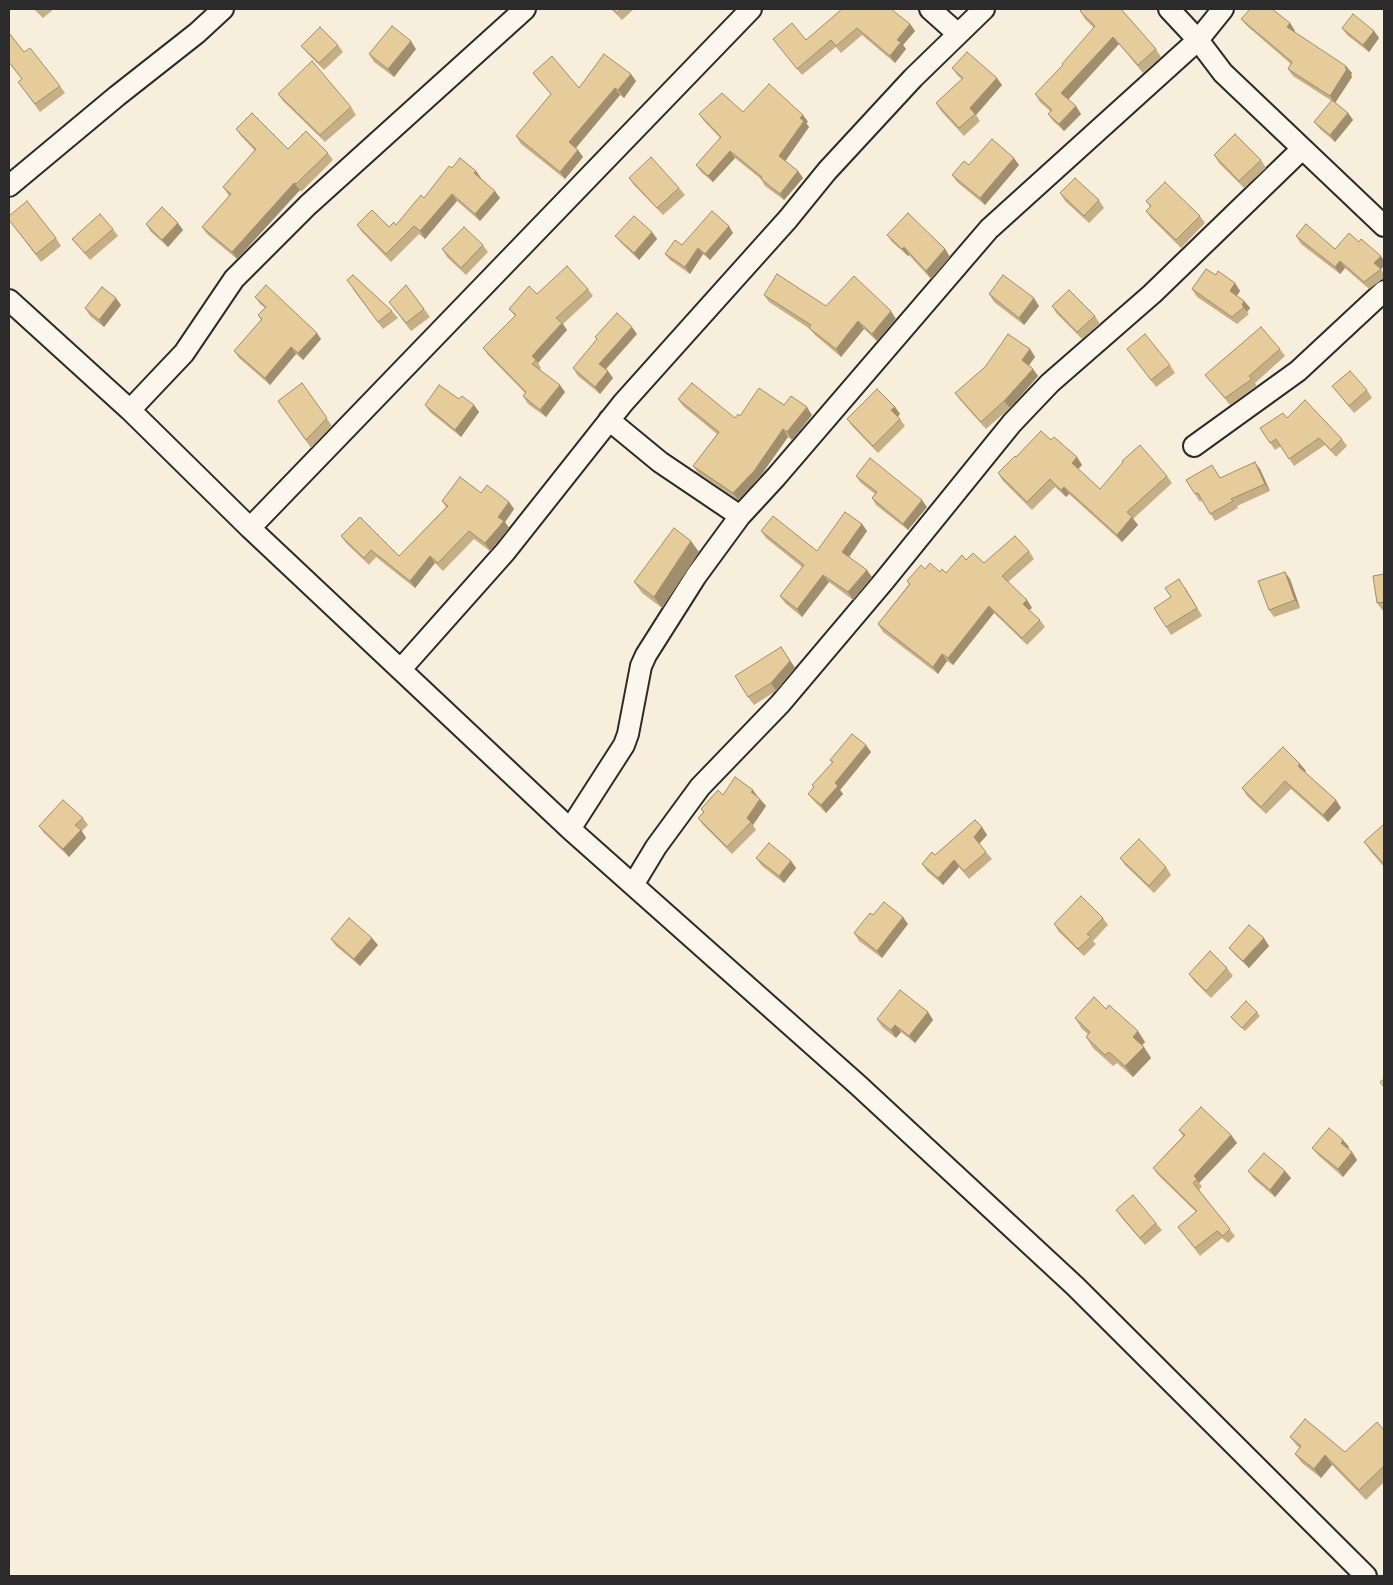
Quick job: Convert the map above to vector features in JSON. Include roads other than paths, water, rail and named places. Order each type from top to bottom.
[{"type":"street","points":[[9,186],[117,96],[197,33],[223,9]]},
{"type":"street","points":[[130,410],[184,353],[234,279],[308,205],[525,9]]},
{"type":"street","points":[[250,528],[751,9]]},
{"type":"street","points":[[930,9],[958,34]]},
{"type":"street","points":[[401,669],[505,552],[564,480],[609,420],[788,219],[826,170],[913,78],[984,9]]},
{"type":"street","points":[[1168,9],[1198,40],[1223,73],[1384,226]]},
{"type":"street","points":[[570,829],[624,745],[628,734],[641,666],[646,654],[696,576],[740,516],[776,477],[989,229],[1198,40],[1223,9]]},
{"type":"street","points":[[633,884],[661,840],[700,787],[780,704],[884,581],[1012,423],[1050,383],[1152,294],[1302,149]]},
{"type":"street","points":[[1194,446],[1298,371],[1384,291]]},
{"type":"street","points":[[9,300],[130,410],[250,528],[570,829],[858,1085],[1076,1286],[1366,1576]]},
{"type":"street","points":[[609,420],[660,462],[740,516]]}]
